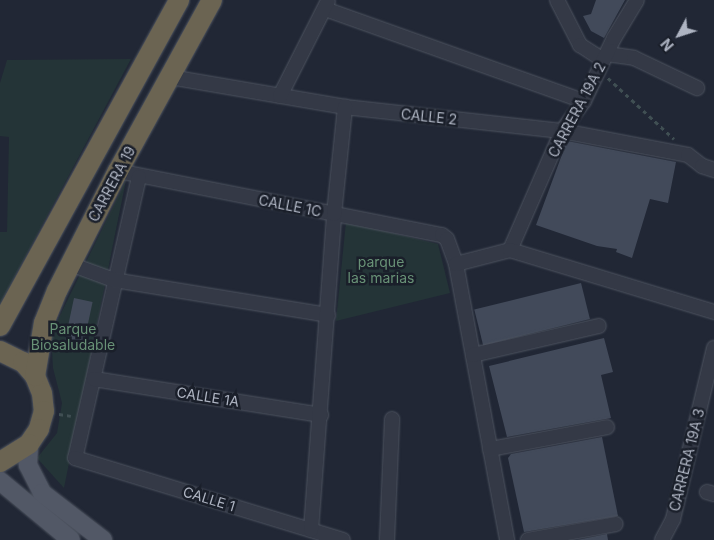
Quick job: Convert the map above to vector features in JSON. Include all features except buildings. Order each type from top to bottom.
[{"type":"highway","points":[[0,326],[179,0]]},
{"type":"highway","name":"CARRERA 19","points":[[35,376],[44,324],[70,264],[118,171],[212,0]]},
{"type":"highway","points":[[0,351],[23,362],[35,376],[42,393],[44,411],[39,429],[29,444],[0,462]]},
{"type":"main road","points":[[29,444],[28,465],[42,493],[103,540]]},
{"type":"main road","points":[[0,481],[71,540]]},
{"type":"street","points":[[557,0],[580,45],[603,61],[634,58],[697,88]]},
{"type":"street","name":"CARRERA 19A 2","points":[[510,250],[562,131],[584,101],[603,61],[637,0]]},
{"type":"street","points":[[280,96],[327,4],[584,101]]},
{"type":"street","name":"CALLE 2","points":[[170,76],[345,107],[562,131],[688,155]]},
{"type":"street","points":[[311,530],[321,415],[334,214],[345,107]]},
{"type":"street","points":[[688,155],[702,166],[714,170]]},
{"type":"street","name":"CALLE 1C","points":[[118,171],[139,177],[442,235],[451,247],[456,264]]},
{"type":"street","points":[[85,419],[114,280],[139,177]]},
{"type":"street","points":[[507,540],[456,264],[510,250],[714,312]]},
{"type":"street","points":[[70,264],[114,280],[328,314]]},
{"type":"street","points":[[473,354],[599,326]]},
{"type":"street","name":"CARRERA 19A 3","points":[[662,540],[673,519],[714,348]]},
{"type":"street","name":"CALLE 1A","points":[[94,379],[321,415]]},
{"type":"street","name":"CALLE 1","points":[[85,419],[75,458],[343,540]]},
{"type":"street","points":[[387,540],[392,419]]},
{"type":"street","points":[[490,449],[607,427]]},
{"type":"street","points":[[528,540],[616,524]]},
{"type":"path","points":[[603,61],[688,155]]},
{"type":"path","points":[[44,411],[85,419]]},
{"type":"green space","points":[[131,59],[0,304],[0,232],[7,232],[9,137],[0,136],[0,83],[7,60]]},
{"type":"green space","name":"Parque Biosaludable","points":[[126,180],[64,488],[37,458],[57,433],[62,403],[53,368],[51,334]]},
{"type":"green space","name":"parque las marias","points":[[346,222],[438,244],[450,293],[336,321]]}]
